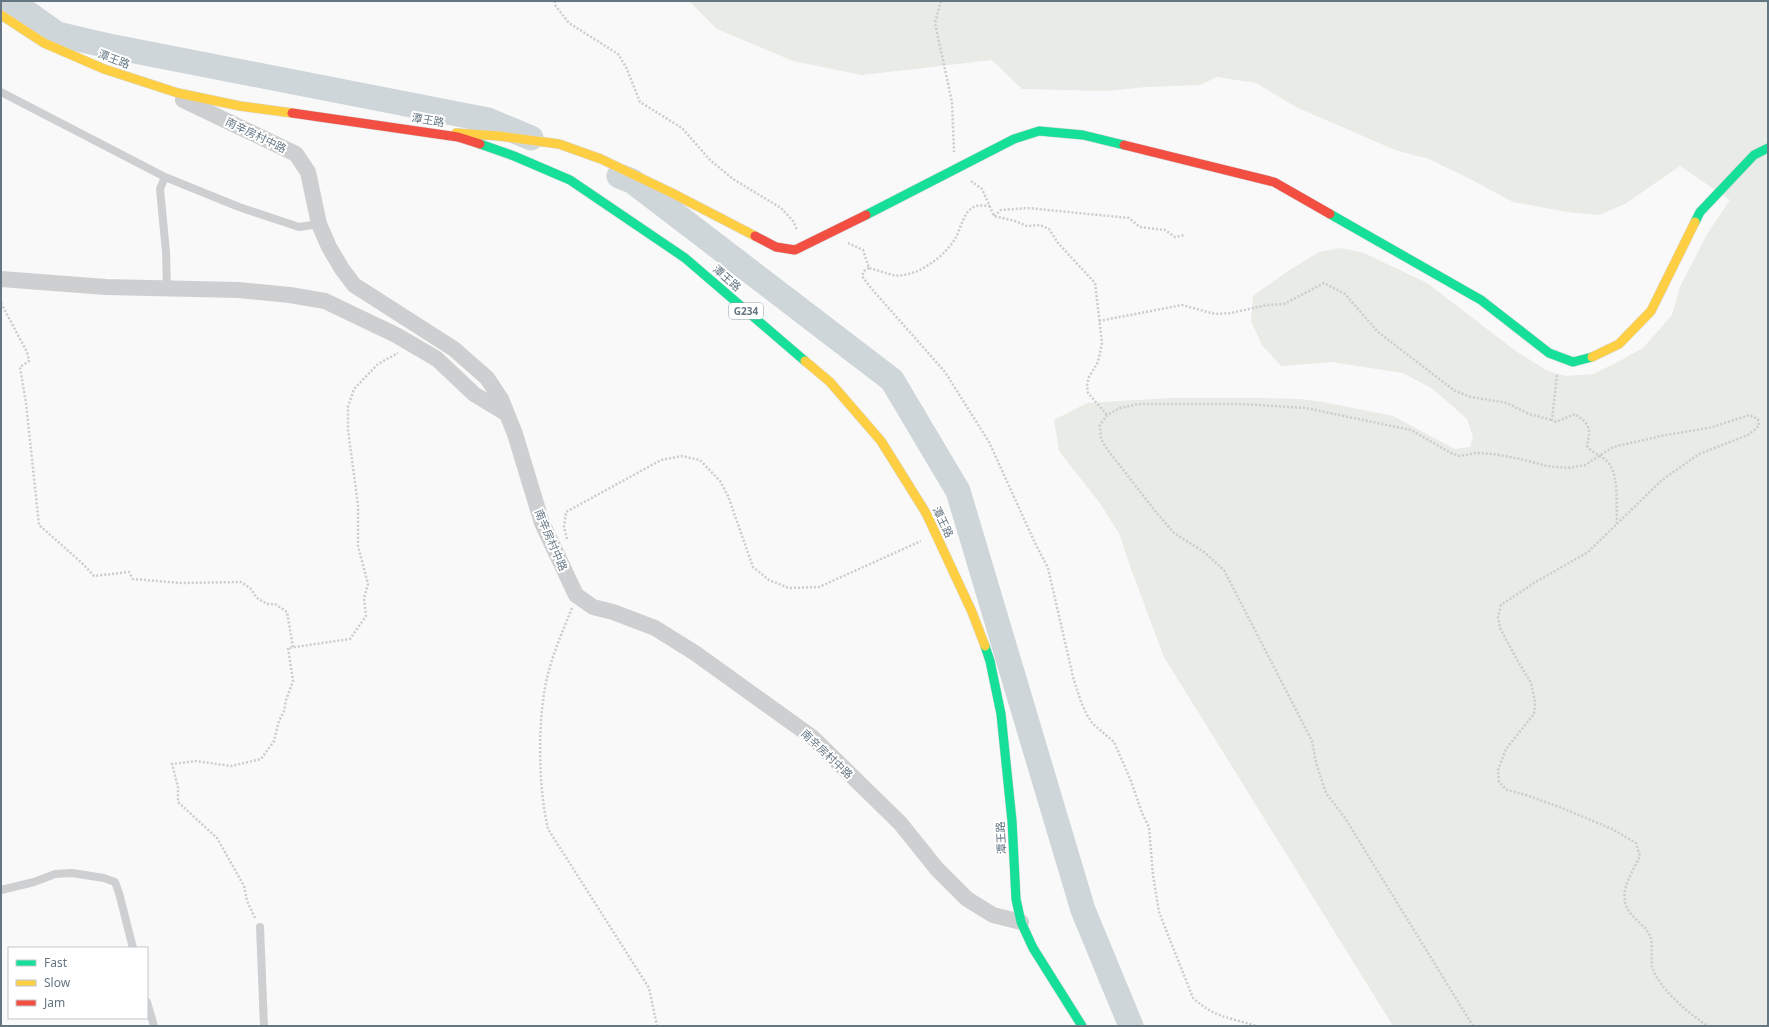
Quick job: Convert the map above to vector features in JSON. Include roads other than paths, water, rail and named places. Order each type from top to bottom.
[{"type":"main road","name":"潭王路","points":[[3,18],[44,43],[104,70],[178,93],[240,106],[458,137],[514,156],[570,180],[685,258],[830,382],[881,441],[926,513],[972,612],[990,661],[1001,714],[1012,821],[1016,899],[1021,922],[1033,948],[1082,1026]]},
{"type":"main road","points":[[415,130],[499,136],[559,144],[601,160],[672,193],[776,247],[795,250],[842,229],[1014,139],[1039,131],[1083,135],[1274,182],[1481,300],[1549,353],[1573,362],[1593,357],[1619,344],[1651,311],[1700,212],[1754,155],[1768,148]]},
{"type":"street","name":"南辛房村中路","points":[[150,84],[296,154],[308,172],[319,224],[329,247],[342,269],[354,285],[454,349],[487,378],[502,399],[542,523],[576,595],[593,607],[613,612],[661,632],[695,653],[812,737],[900,823],[937,869],[967,899],[993,915],[1021,922]]},
{"type":"street","points":[[1,279],[106,287],[238,290],[290,295],[325,301],[396,335],[437,359],[474,394],[507,414]]},
{"type":"lane","points":[[1,92],[165,177],[239,207],[299,227],[319,224]]},
{"type":"lane","points":[[165,177],[160,189],[166,252],[167,288]]},
{"type":"lane","points":[[1,890],[34,882],[55,874],[72,873],[104,878],[115,882],[133,947]]},
{"type":"lane","points":[[260,927],[264,1026]]},
{"type":"lane","points":[[148,1005],[154,1026]]},
{"type":"waterway","points":[[11,1],[57,34],[104,45],[488,120],[531,138]]},
{"type":"waterway","points":[[619,176],[632,181],[892,380],[958,491],[1083,910],[1131,1026]]}]
